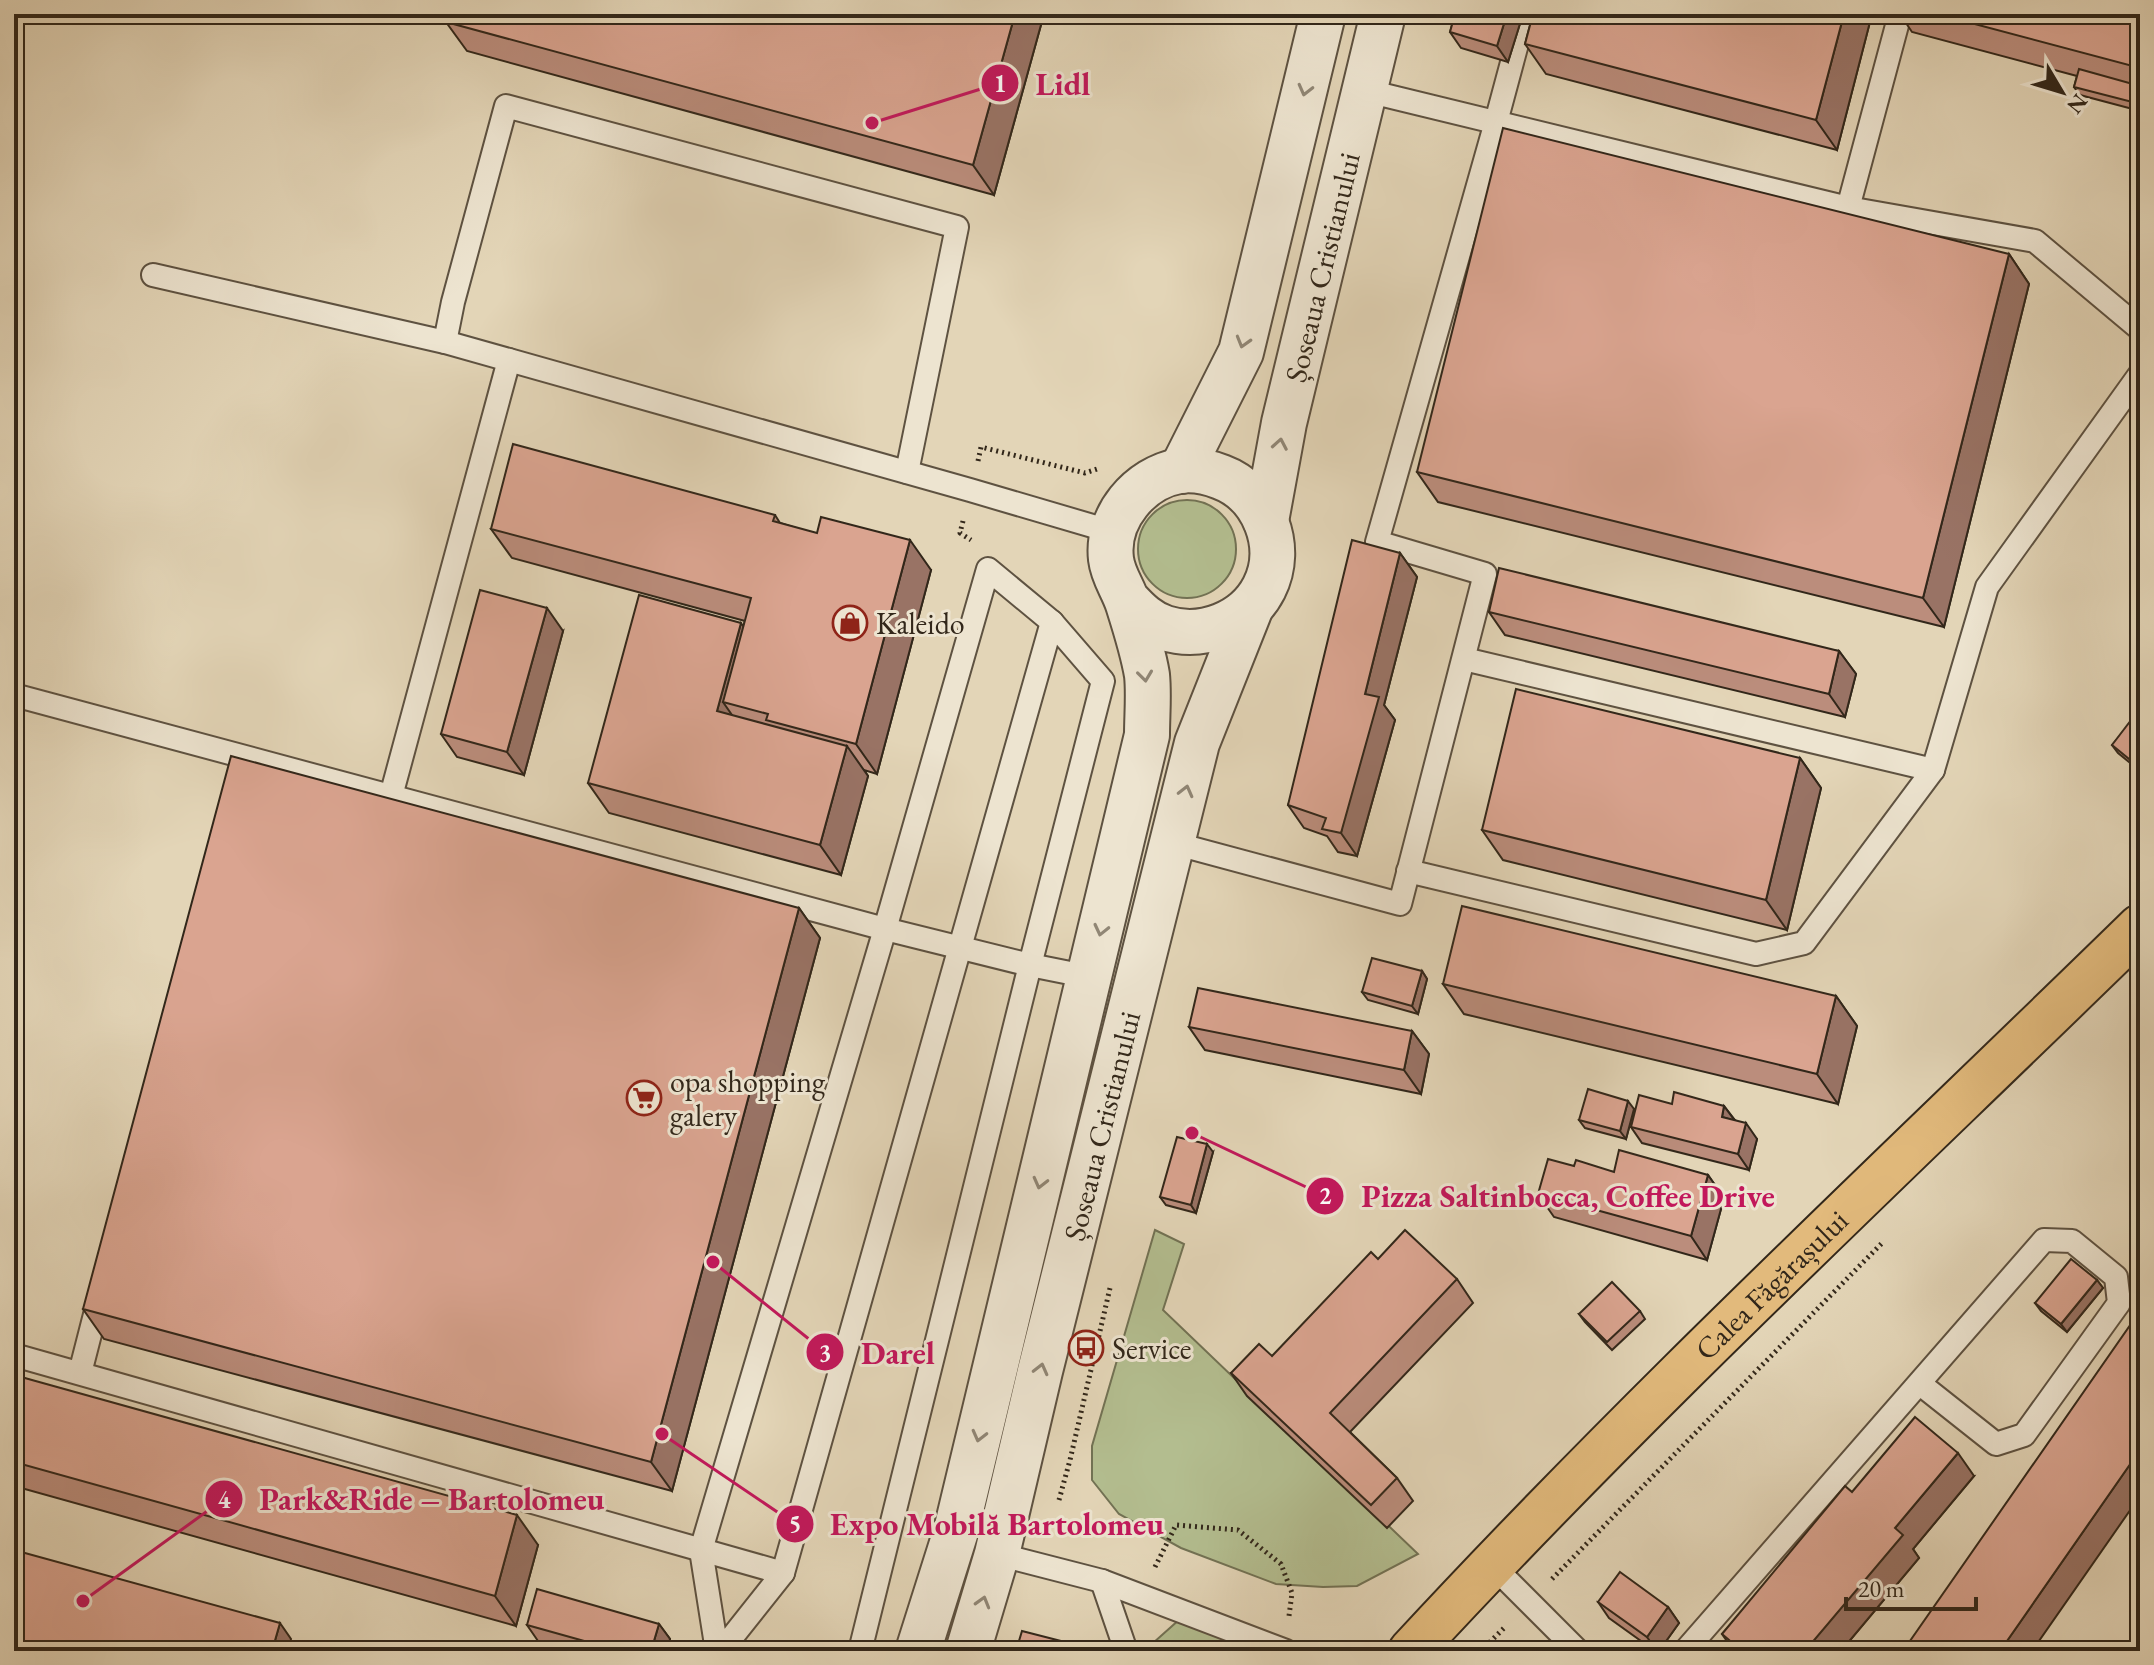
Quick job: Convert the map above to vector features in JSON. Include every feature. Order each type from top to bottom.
[{"type":"main road","name":"Calea Făgărașului","points":[[1411,1651],[1491,1564],[1679,1375],[2140,927]]},
{"type":"street","name":"Șoseaua Cristianului","points":[[1181,471],[1241,352],[1323,14]]},
{"type":"street","name":"Șoseaua Cristianului","points":[[1266,521],[1284,423],[1383,14]]},
{"type":"street","name":"Șoseaua Cristianului","points":[[968,1651],[997,1554],[1197,743],[1251,607],[1264,588],[1271,566],[1272,543],[1266,521],[1253,498],[1232,481],[1207,472],[1181,471],[1158,478],[1137,491],[1122,510],[1113,532],[1111,556],[1115,579],[1127,600],[1143,617],[1164,628],[1187,633],[1210,630],[1233,621],[1251,607]]},
{"type":"street","name":"Șoseaua Cristianului","points":[[918,1651],[956,1531],[1147,735],[1147,675],[1127,600]]},
{"type":"lane","points":[[1173,843],[1400,904],[1485,574],[1377,542],[1525,14]]},
{"type":"lane","points":[[1848,208],[1900,14]]},
{"type":"lane","points":[[1363,90],[1848,208],[2035,241],[2140,329]]},
{"type":"lane","points":[[445,342],[506,106],[957,227],[907,472]]},
{"type":"lane","points":[[153,275],[445,342],[1113,532]]},
{"type":"lane","points":[[391,796],[509,360]]},
{"type":"lane","points":[[1408,871],[1756,954],[1804,943],[1933,770],[1987,587],[2140,374]]},
{"type":"lane","points":[[719,1651],[701,1550],[988,569],[1052,622],[1103,681],[860,1651]]},
{"type":"lane","points":[[719,1651],[783,1573],[1052,622]]},
{"type":"lane","points":[[1464,659],[1933,770]]},
{"type":"lane","points":[[14,695],[240,764],[391,796],[958,948],[1090,977]]},
{"type":"lane","points":[[1685,1651],[1919,1383],[2044,1240],[2072,1241],[2116,1277],[2119,1303],[2024,1435],[1996,1444],[1919,1383]]},
{"type":"lane","points":[[80,1373],[104,1281]]},
{"type":"lane","points":[[14,1355],[783,1573]]},
{"type":"lane","points":[[997,1554],[1102,1581],[1285,1650]]},
{"type":"lane","points":[[1491,1564],[1578,1651]]},
{"type":"lane","points":[[1102,1581],[1126,1651]]},
{"type":"path","points":[[1481,1651],[1884,1241]]},
{"type":"path","points":[[1140,1596],[1176,1525],[1238,1530],[1281,1564],[1292,1593],[1285,1650]]},
{"type":"green space","points":[[1187,500],[1206,503],[1222,514],[1233,530],[1236,549],[1233,568],[1222,584],[1206,595],[1187,598],[1168,595],[1152,584],[1141,568],[1138,549],[1141,530],[1152,514],[1168,503]]},
{"type":"green space","points":[[1155,1230],[1184,1244],[1163,1310],[1418,1554],[1357,1586],[1276,1584],[1181,1548],[1119,1514],[1092,1480],[1092,1446]]},
{"type":"green space","points":[[1180,1619],[1251,1651],[1156,1651],[1153,1643]]},
{"type":"building","points":[[448,14],[1015,14],[973,165],[446,22]]},
{"type":"building","points":[[1455,14],[1507,14],[1497,46],[1450,32]]},
{"type":"building","points":[[1533,14],[1844,14],[1816,120],[1525,44]]},
{"type":"building","points":[[1937,14],[2140,14],[2140,68]]},
{"type":"building","points":[[2079,69],[2140,86],[2140,104],[2074,87]]},
{"type":"building","points":[[1503,128],[2009,254],[1923,598],[1417,472]]},
{"type":"building","points":[[513,444],[775,515],[773,521],[817,533],[821,517],[910,540],[856,744],[766,720],[768,714],[723,702],[751,598],[491,529]]},
{"type":"building","points":[[1352,540],[1400,553],[1365,694],[1379,697],[1341,833],[1322,829],[1326,818],[1288,805]]},
{"type":"building","points":[[1499,568],[1839,651],[1829,694],[1489,612]]},
{"type":"building","points":[[480,590],[547,608],[507,752],[441,734]]},
{"type":"building","points":[[639,595],[741,623],[717,711],[847,746],[820,845],[588,783]]},
{"type":"building","points":[[1516,689],[1800,758],[1766,900],[1482,830]]},
{"type":"building","points":[[2138,711],[2140,756],[2134,763],[2112,745]]},
{"type":"building","points":[[231,756],[799,908],[651,1462],[83,1309]]},
{"type":"building","points":[[1462,906],[1836,996],[1817,1074],[1443,984]]},
{"type":"building","points":[[1372,958],[1422,971],[1412,1006],[1362,992]]},
{"type":"building","points":[[1198,988],[1412,1031],[1404,1070],[1189,1027]]},
{"type":"building","points":[[1588,1089],[1628,1101],[1620,1131],[1579,1120]]},
{"type":"building","points":[[1674,1092],[1724,1106],[1722,1117],[1746,1123],[1738,1154],[1631,1127],[1639,1095],[1672,1104]]},
{"type":"building","points":[[1177,1137],[1207,1144],[1191,1205],[1160,1197]]},
{"type":"building","points":[[1619,1150],[1708,1175],[1691,1236],[1538,1194],[1548,1159],[1574,1166],[1576,1160],[1614,1172]]},
{"type":"building","points":[[1405,1230],[1457,1279],[1330,1413],[1397,1478],[1371,1505],[1231,1373],[1259,1344],[1272,1356],[1371,1252],[1378,1259]]},
{"type":"building","points":[[2071,1259],[2097,1280],[2061,1324],[2035,1303]]},
{"type":"building","points":[[1612,1282],[1640,1311],[1607,1342],[1579,1314]]},
{"type":"building","points":[[2140,1311],[2140,1450],[2000,1651],[1903,1651]]},
{"type":"building","points":[[14,1375],[517,1515],[495,1596],[14,1462]]},
{"type":"building","points":[[1915,1417],[1958,1453],[1895,1528],[1903,1535],[1805,1651],[1742,1651],[1722,1634],[1845,1486],[1852,1492]]},
{"type":"building","points":[[14,1550],[280,1623],[272,1651],[14,1651]]},
{"type":"building","points":[[1620,1572],[1668,1607],[1647,1637],[1598,1602]]},
{"type":"building","points":[[537,1589],[659,1624],[651,1651],[620,1651],[527,1625]]},
{"type":"building","points":[[1022,1631],[1100,1651],[1016,1651]]},
{"type":"place","name":"Lidl","points":[[872,123]]},
{"type":"place","name":"Kaleido","points":[[850,623]]},
{"type":"place","name":"opa shopping galery","points":[[644,1098]]},
{"type":"place","name":"Pizza Saltinbocca, Coffee Drive","points":[[1192,1133]]},
{"type":"place","name":"Darel","points":[[713,1262]]},
{"type":"place","name":"Service","points":[[1086,1348]]},
{"type":"place","name":"Expo Mobilă Bartolomeu","points":[[662,1434]]},
{"type":"place","name":"Park&Ride – Bartolomeu","points":[[83,1601]]}]
